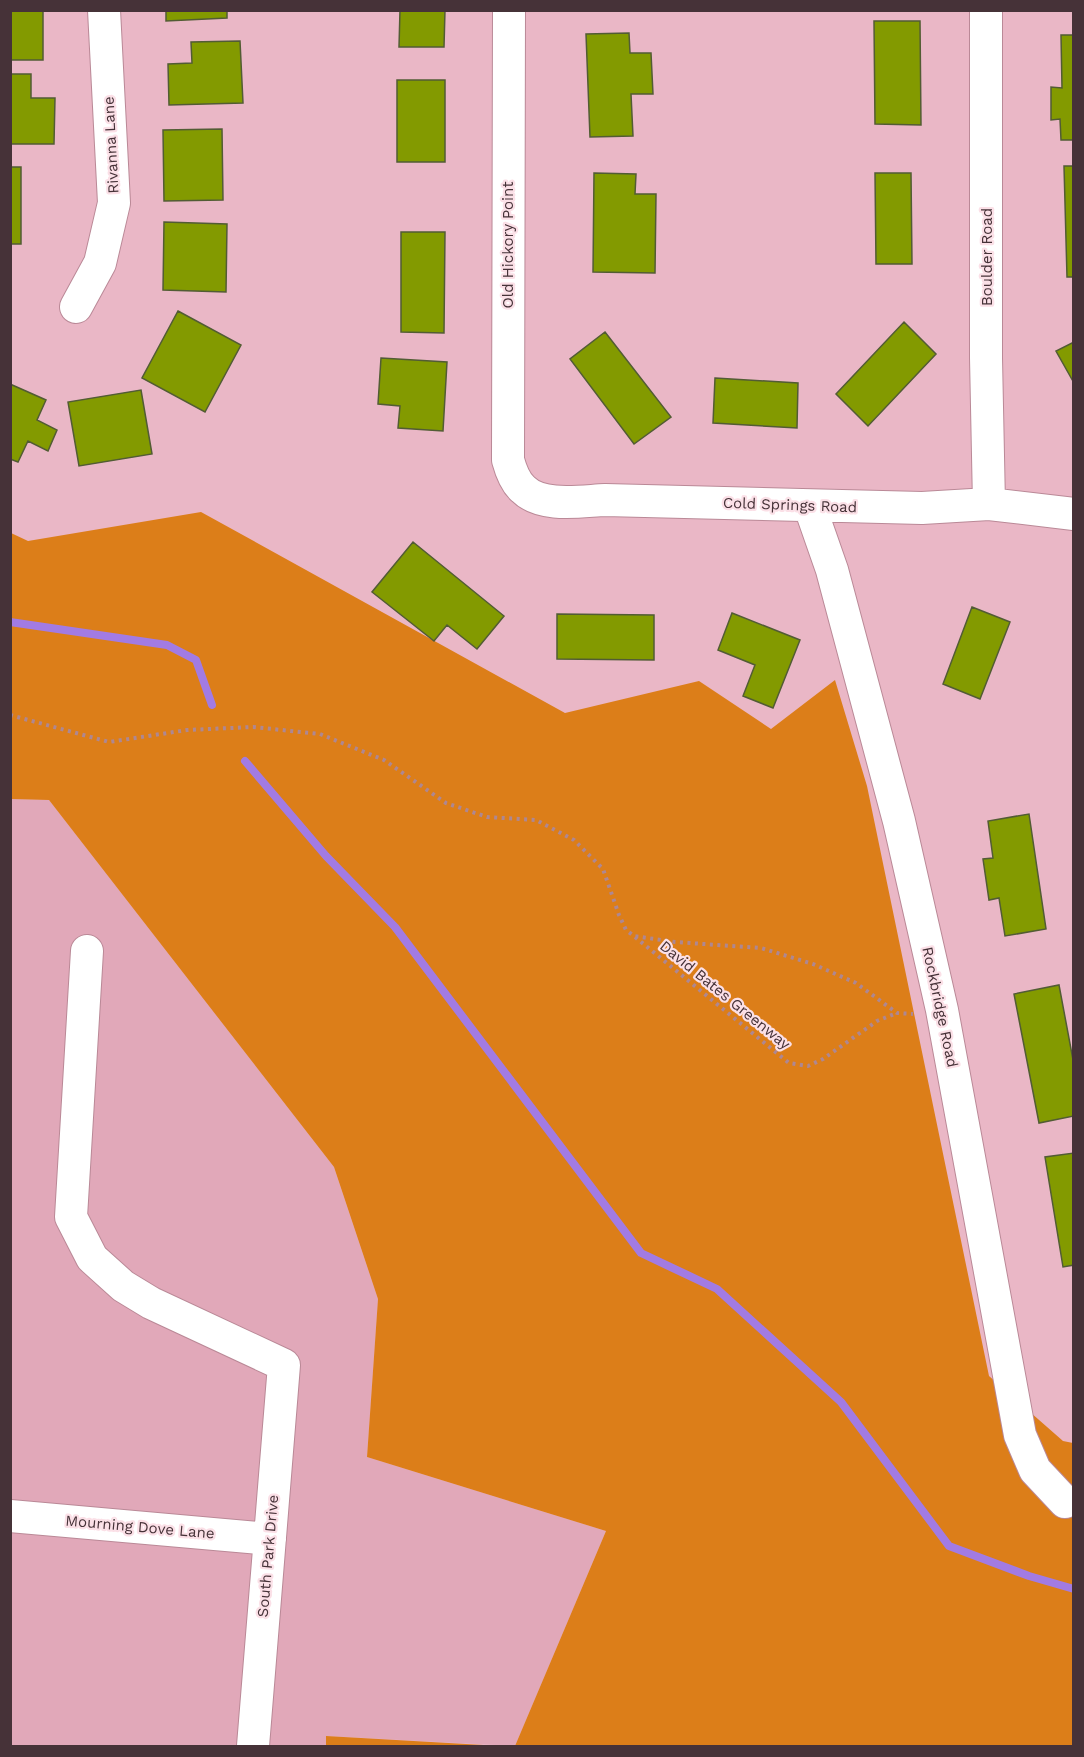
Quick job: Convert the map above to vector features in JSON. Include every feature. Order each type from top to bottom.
[{"type":"street","name":"Rivanna Lane","points":[[76,307],[100,262],[114,203],[104,10]]},
{"type":"street","name":"Old Hickory Point","points":[[509,10],[508,460],[514,478]]},
{"type":"street","name":"Boulder Road","points":[[986,10],[986,358],[989,504]]},
{"type":"street","name":"Cold Springs Road","points":[[514,478],[523,490],[546,500],[810,507],[922,508],[989,504],[1074,514]]},
{"type":"street","name":"Rockbridge Road","points":[[810,507],[832,570],[899,820],[942,1010],[1020,1435],[1035,1470],[1065,1502]]},
{"type":"street","name":"South Park Drive","points":[[87,951],[71,1217],[92,1257],[123,1286],[151,1303],[284,1365],[253,1746]]},
{"type":"street","name":"Mourning Dove Lane","points":[[10,1516],[270,1539]]},
{"type":"path","name":"David Bates Greenway","points":[[10,715],[109,742],[187,730],[254,727],[320,734],[384,760],[446,803],[487,817],[536,820],[574,840],[603,868],[626,930],[789,1063],[808,1066],[877,1021],[897,1013],[921,1014],[942,1010]]},
{"type":"path","name":"David Bates Greenway","points":[[634,936],[675,942],[760,948],[813,964],[856,983],[897,1013]]},
{"type":"shaded area","points":[[201,512],[565,713],[699,681],[771,729],[835,680],[867,786],[989,1376],[1063,1441],[1073,1443],[1073,1746],[515,1746],[606,1531],[367,1457],[378,1299],[334,1167],[49,800],[11,799],[11,533],[28,541]]},
{"type":"shaded area","points":[[11,799],[49,800],[334,1167],[378,1299],[367,1457],[606,1531],[515,1746],[326,1736],[326,1746],[11,1746]]},
{"type":"shaded area","points":[[326,1736],[501,1746],[326,1746]]},
{"type":"building","points":[[10,10],[43,10],[43,60],[10,60]]},
{"type":"building","points":[[166,10],[227,10],[227,18],[166,21]]},
{"type":"building","points":[[400,10],[445,10],[444,47],[399,47]]},
{"type":"building","points":[[874,21],[920,21],[921,125],[875,124]]},
{"type":"building","points":[[629,33],[630,53],[651,53],[653,94],[631,94],[633,136],[590,137],[586,34]]},
{"type":"building","points":[[1061,35],[1074,35],[1074,140],[1061,140],[1060,119],[1051,120],[1051,87],[1062,88]]},
{"type":"building","points":[[240,41],[243,103],[169,105],[168,64],[192,63],[191,42]]},
{"type":"building","points":[[10,74],[31,74],[31,98],[55,98],[54,144],[10,144]]},
{"type":"building","points":[[397,80],[445,80],[445,162],[397,162]]},
{"type":"building","points":[[222,129],[223,200],[164,201],[163,130]]},
{"type":"building","points":[[1064,166],[1074,166],[1074,277],[1067,277]]},
{"type":"building","points":[[10,167],[21,167],[21,244],[10,244]]},
{"type":"building","points":[[594,173],[636,174],[635,194],[656,194],[655,273],[593,272]]},
{"type":"building","points":[[875,173],[911,173],[912,264],[876,264]]},
{"type":"building","points":[[164,222],[227,224],[226,292],[163,290]]},
{"type":"building","points":[[401,232],[445,232],[444,333],[401,332]]},
{"type":"building","points":[[178,311],[241,345],[205,412],[142,378]]},
{"type":"building","points":[[904,322],[936,354],[868,426],[836,394]]},
{"type":"building","points":[[605,332],[671,417],[634,444],[570,359]]},
{"type":"building","points":[[1074,342],[1074,383],[1056,351]]},
{"type":"building","points":[[381,358],[447,362],[443,431],[398,428],[400,406],[378,404]]},
{"type":"building","points":[[715,378],[798,383],[797,428],[713,423]]},
{"type":"building","points":[[10,384],[46,400],[37,420],[57,430],[48,451],[28,441],[18,462],[10,459]]},
{"type":"building","points":[[141,390],[152,454],[79,466],[68,402]]},
{"type":"building","points":[[413,542],[504,616],[477,649],[447,625],[434,641],[372,592]]},
{"type":"building","points":[[972,607],[1010,622],[980,699],[943,684]]},
{"type":"building","points":[[732,613],[800,640],[773,708],[743,696],[755,665],[718,650]]},
{"type":"building","points":[[557,614],[654,615],[654,660],[557,659]]},
{"type":"building","points":[[1029,814],[1046,929],[1005,936],[999,898],[989,900],[983,859],[993,858],[988,821]]},
{"type":"building","points":[[1059,985],[1074,1065],[1074,1116],[1039,1123],[1014,994]]},
{"type":"building","points":[[1074,1153],[1074,1265],[1063,1267],[1045,1157]]},
{"type":"waterway","points":[[10,622],[167,645],[196,660],[212,705]]},
{"type":"waterway","points":[[245,761],[326,856],[395,927],[641,1253],[717,1289],[841,1402],[949,1546],[1029,1576],[1074,1589]]}]
